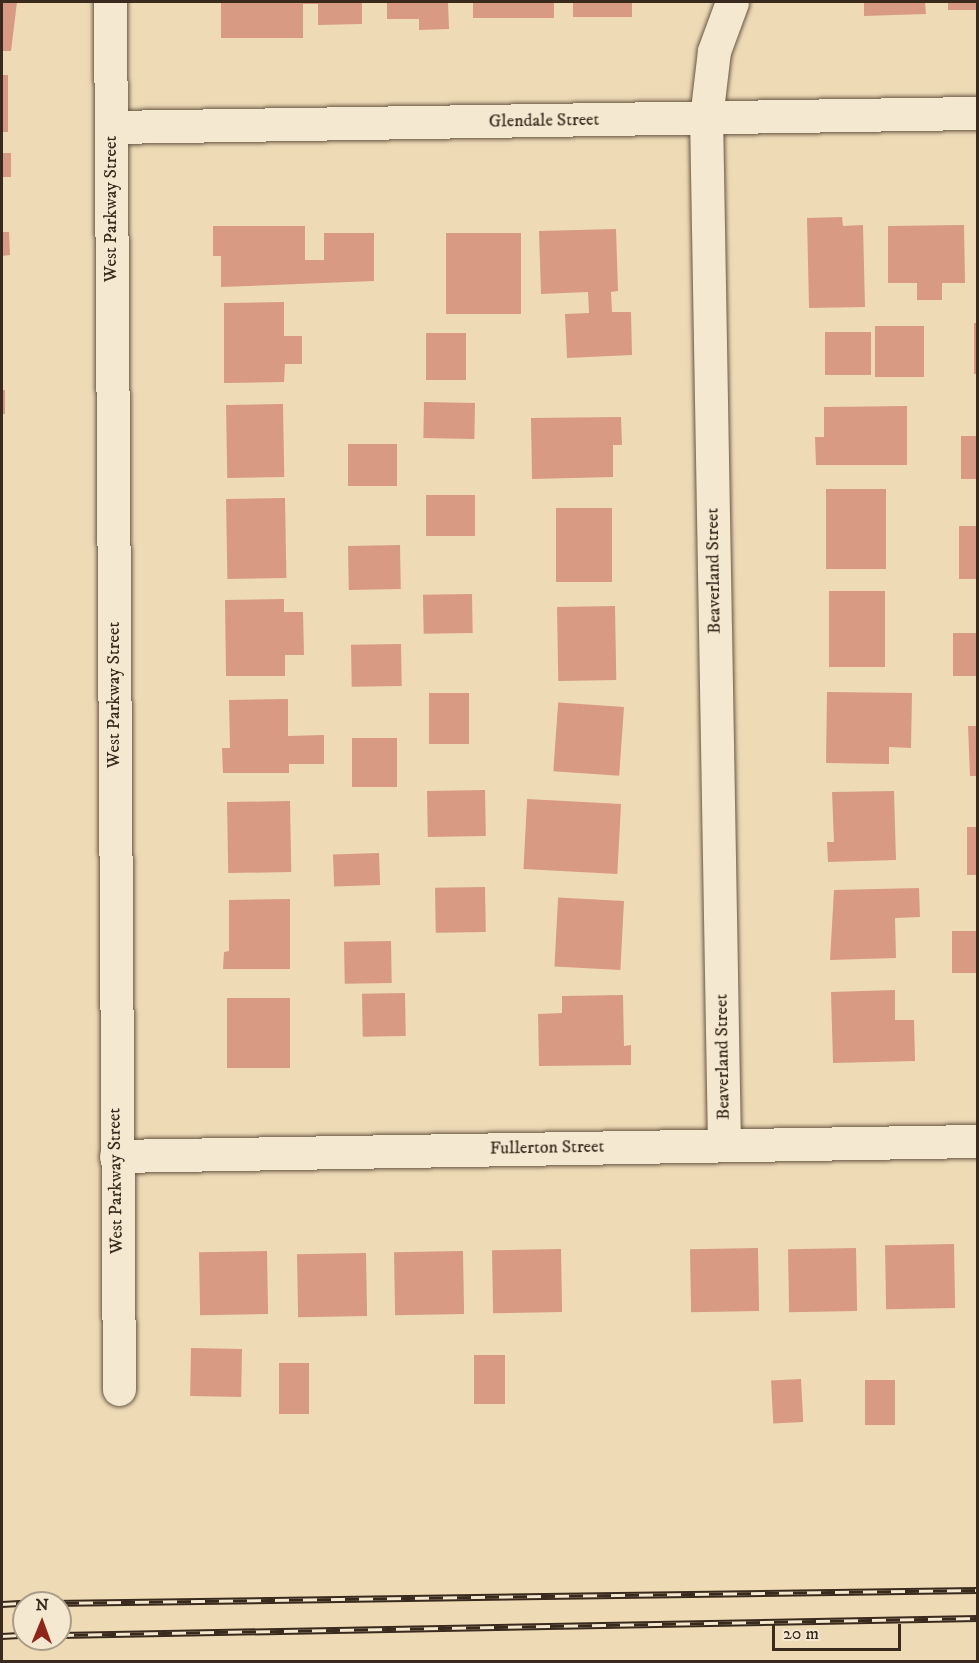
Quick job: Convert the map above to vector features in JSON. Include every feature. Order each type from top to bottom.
[{"type":"street","name":"West Parkway Street","points":[[110,2],[119,1389]]},
{"type":"street","name":"Beaverland Street","points":[[724,1145],[706,118],[714,51],[732,2]]},
{"type":"street","name":"Glendale Street","points":[[111,127],[978,113]]},
{"type":"street","name":"Fullerton Street","points":[[116,1156],[978,1141]]},
{"type":"building","points":[[2,2],[17,2],[11,51],[2,51]]},
{"type":"building","points":[[221,2],[362,2],[362,24],[318,25],[318,4],[303,4],[303,38],[221,38]]},
{"type":"building","points":[[387,2],[448,2],[449,29],[419,30],[419,19],[387,19]]},
{"type":"building","points":[[473,2],[554,2],[554,18],[473,18]]},
{"type":"building","points":[[573,2],[632,2],[632,17],[573,17]]},
{"type":"building","points":[[864,2],[925,2],[926,14],[864,16]]},
{"type":"building","points":[[948,2],[978,2],[978,10],[948,10]]},
{"type":"building","points":[[2,75],[8,75],[8,132],[2,132]]},
{"type":"building","points":[[2,153],[11,153],[11,177],[2,177]]},
{"type":"building","points":[[842,217],[843,226],[863,225],[865,307],[809,308],[807,218]]},
{"type":"building","points":[[964,225],[965,283],[942,283],[942,300],[917,300],[917,283],[888,283],[888,226]]},
{"type":"building","points":[[213,226],[305,226],[305,260],[324,260],[324,233],[374,233],[374,281],[221,287],[221,256],[213,256]]},
{"type":"building","points":[[616,229],[618,291],[611,292],[612,312],[631,312],[632,355],[567,358],[565,314],[589,313],[588,292],[541,294],[539,231]]},
{"type":"building","points":[[2,232],[9,232],[10,255],[2,256]]},
{"type":"building","points":[[446,233],[521,233],[521,314],[446,314]]},
{"type":"building","points":[[284,302],[284,336],[302,336],[302,364],[285,364],[284,382],[224,383],[224,303]]},
{"type":"building","points":[[974,323],[978,323],[978,374],[974,374]]},
{"type":"building","points":[[875,326],[924,326],[924,377],[875,377]]},
{"type":"building","points":[[825,332],[871,332],[871,375],[825,375]]},
{"type":"building","points":[[426,333],[466,333],[466,380],[426,380]]},
{"type":"building","points":[[2,390],[5,390],[5,414],[2,414]]},
{"type":"building","points":[[424,402],[475,403],[474,439],[423,438]]},
{"type":"building","points":[[283,404],[284,477],[227,478],[226,405]]},
{"type":"building","points":[[907,406],[907,465],[816,465],[815,437],[824,437],[824,407]]},
{"type":"building","points":[[621,417],[622,445],[613,445],[613,477],[532,479],[531,418]]},
{"type":"building","points":[[961,436],[978,436],[978,479],[961,479]]},
{"type":"building","points":[[348,444],[397,444],[397,486],[348,486]]},
{"type":"building","points":[[826,489],[886,489],[886,569],[826,569]]},
{"type":"building","points":[[426,495],[475,495],[475,536],[426,536]]},
{"type":"building","points":[[285,498],[286,578],[227,579],[226,499]]},
{"type":"building","points":[[556,508],[612,508],[612,582],[556,582]]},
{"type":"building","points":[[959,526],[978,526],[978,579],[959,579]]},
{"type":"building","points":[[400,545],[401,589],[349,590],[348,546]]},
{"type":"building","points":[[829,591],[885,591],[885,667],[829,667]]},
{"type":"building","points":[[472,594],[473,633],[424,634],[423,595]]},
{"type":"building","points":[[284,599],[284,612],[303,612],[304,655],[285,655],[285,676],[226,676],[225,600]]},
{"type":"building","points":[[615,606],[616,680],[558,681],[557,607]]},
{"type":"building","points":[[953,633],[978,633],[978,676],[953,676]]},
{"type":"building","points":[[401,644],[402,686],[352,687],[351,645]]},
{"type":"building","points":[[827,692],[912,693],[911,748],[889,747],[889,764],[826,763]]},
{"type":"building","points":[[429,693],[469,693],[469,744],[429,744]]},
{"type":"building","points":[[288,699],[288,736],[324,735],[324,764],[289,764],[289,773],[223,773],[222,748],[230,748],[229,700]]},
{"type":"building","points":[[558,702],[624,707],[619,776],[553,771]]},
{"type":"building","points":[[968,726],[978,726],[978,776],[970,776]]},
{"type":"building","points":[[352,738],[397,738],[397,787],[352,787]]},
{"type":"building","points":[[485,790],[486,836],[428,837],[427,791]]},
{"type":"building","points":[[894,791],[896,860],[828,862],[827,842],[834,842],[832,792]]},
{"type":"building","points":[[527,799],[621,804],[617,874],[523,869]]},
{"type":"building","points":[[290,801],[291,872],[228,873],[227,802]]},
{"type":"building","points":[[967,827],[978,827],[978,875],[967,875]]},
{"type":"building","points":[[379,853],[380,885],[334,887],[333,855]]},
{"type":"building","points":[[485,887],[486,932],[436,933],[435,888]]},
{"type":"building","points":[[919,888],[920,917],[895,918],[896,958],[830,960],[834,890]]},
{"type":"building","points":[[558,898],[624,901],[620,970],[554,966]]},
{"type":"building","points":[[290,899],[290,969],[223,969],[224,952],[229,951],[229,900]]},
{"type":"building","points":[[952,931],[978,931],[978,973],[952,973]]},
{"type":"building","points":[[391,941],[392,983],[345,984],[344,942]]},
{"type":"building","points":[[895,990],[895,1020],[914,1020],[915,1061],[833,1063],[831,992]]},
{"type":"building","points":[[405,993],[406,1036],[363,1037],[362,994]]},
{"type":"building","points":[[623,995],[624,1046],[631,1045],[631,1065],[539,1066],[538,1014],[562,1013],[562,996]]},
{"type":"building","points":[[227,998],[290,998],[290,1068],[227,1068]]},
{"type":"building","points":[[954,1244],[955,1308],[886,1309],[885,1245]]},
{"type":"building","points":[[758,1248],[759,1311],[691,1312],[690,1249]]},
{"type":"building","points":[[856,1248],[857,1311],[789,1312],[788,1249]]},
{"type":"building","points":[[561,1249],[562,1312],[493,1313],[492,1250]]},
{"type":"building","points":[[267,1251],[268,1314],[200,1315],[199,1252]]},
{"type":"building","points":[[463,1251],[464,1314],[395,1315],[394,1252]]},
{"type":"building","points":[[366,1253],[367,1316],[298,1317],[297,1254]]},
{"type":"building","points":[[191,1348],[242,1349],[241,1397],[190,1396]]},
{"type":"building","points":[[474,1355],[505,1355],[505,1404],[474,1404]]},
{"type":"building","points":[[279,1363],[309,1363],[309,1414],[279,1414]]},
{"type":"building","points":[[801,1379],[803,1422],[773,1424],[771,1381]]},
{"type":"building","points":[[865,1380],[895,1380],[895,1425],[865,1425]]},
{"type":"railway","points":[[72,1603],[978,1590]]},
{"type":"railway","points":[[2,1604],[12,1604]]},
{"type":"railway","points":[[72,1635],[978,1618]]},
{"type":"railway","points":[[2,1636],[12,1636]]}]
